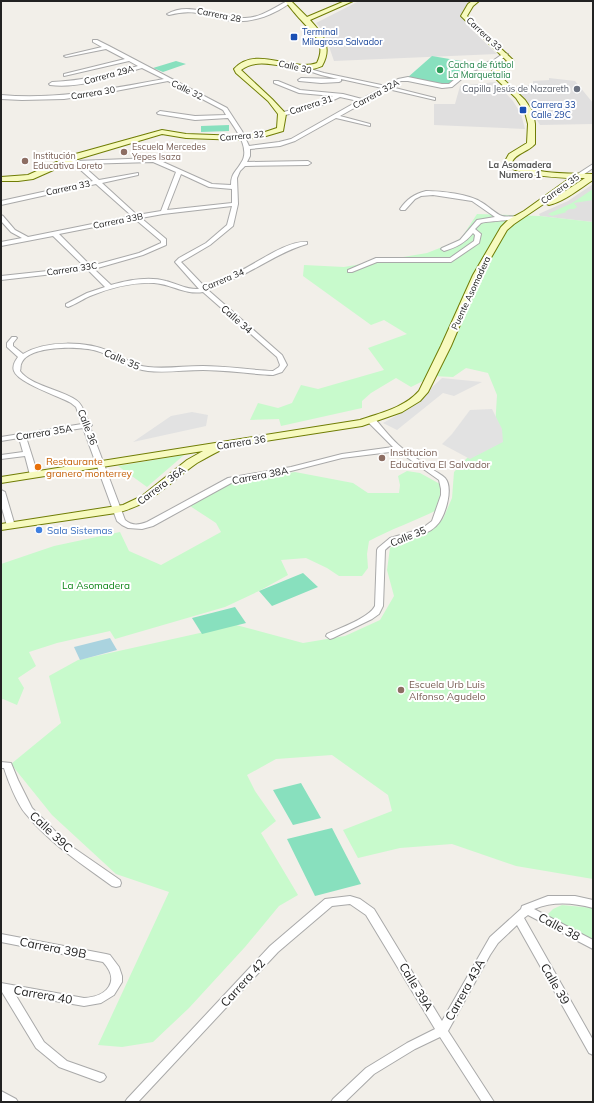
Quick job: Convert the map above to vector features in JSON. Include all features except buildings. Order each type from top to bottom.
[{"type":"street","points":[[304,20],[350,1]]},
{"type":"street","name":"Carrera 33","points":[[476,1],[470,5],[464,16],[466,20],[506,54],[511,61],[494,72],[495,75],[520,99],[529,113],[532,126],[532,144],[524,150],[513,154],[509,158],[508,163],[515,167],[550,174],[578,176]]},
{"type":"street","points":[[288,2],[322,40],[324,54],[322,62],[318,65],[305,68]]},
{"type":"street","name":"Carrera 28","points":[[169,14],[183,10],[195,10],[230,19],[247,20],[257,17],[288,2]]},
{"type":"street","name":"Calle 32","points":[[95,41],[225,109],[239,131],[247,148]]},
{"type":"street","points":[[66,56],[107,47]]},
{"type":"street","name":"Carrera 32A","points":[[247,148],[280,144],[293,140],[400,80],[404,79],[442,86],[450,86],[468,71],[496,61],[506,54]]},
{"type":"street","points":[[66,75],[129,59]]},
{"type":"street","name":"Calle 30","points":[[282,114],[270,100],[238,72],[239,67],[246,63],[258,60],[268,61],[305,68],[344,79],[386,87],[433,99]]},
{"type":"street","name":"Carrera 29A","points":[[52,84],[75,84],[86,82],[142,66]]},
{"type":"street","name":"Calle 30","points":[[301,80],[326,81],[344,79]]},
{"type":"street","name":"Carrera 30","points":[[1,97],[19,100],[69,97],[167,80]]},
{"type":"street","points":[[276,82],[299,91],[339,96],[362,101]]},
{"type":"street","name":"Carrera 31","points":[[282,114],[323,103],[339,96]]},
{"type":"street","points":[[160,114],[195,118],[230,116]]},
{"type":"street","name":"Carrera 32","points":[[1,179],[30,177],[64,161],[162,132],[194,137],[241,138],[277,131],[282,126],[282,114]]},
{"type":"street","points":[[336,116],[368,125]]},
{"type":"street","points":[[235,204],[234,178],[244,164],[247,156],[247,148]]},
{"type":"street","points":[[64,161],[76,163],[148,159],[159,161],[210,186],[234,187]]},
{"type":"street","points":[[76,163],[137,218]]},
{"type":"street","points":[[244,164],[308,163]]},
{"type":"street","name":"Carrera 35","points":[[527,213],[593,166]]},
{"type":"street","points":[[162,212],[179,172]]},
{"type":"street","name":"Carrera 33","points":[[1,203],[136,174]]},
{"type":"street","points":[[578,176],[593,176]]},
{"type":"street","name":"Carrera 35","points":[[514,220],[564,196],[593,176]]},
{"type":"street","points":[[403,209],[408,201],[414,196],[428,192],[474,200],[500,218]]},
{"type":"street","name":"Carrera 33B","points":[[1,244],[162,212],[235,204]]},
{"type":"street","name":"Calle 34","points":[[235,204],[230,226],[220,235],[178,262],[204,290],[280,356],[284,362],[284,366],[280,371],[273,373]]},
{"type":"street","points":[[1,217],[13,231],[28,239]]},
{"type":"street","name":"Carrera 33C","points":[[1,278],[90,268],[141,254],[164,244],[164,240],[137,218]]},
{"type":"street","points":[[444,249],[456,246],[463,242],[479,221],[500,218],[514,220]]},
{"type":"street","name":"Puente Asomadera","points":[[446,346],[477,275],[499,236],[514,220]]},
{"type":"street","points":[[350,271],[376,260],[451,260],[477,242],[478,234],[473,230]]},
{"type":"street","points":[[55,234],[110,288]]},
{"type":"street","name":"Carrera 34","points":[[68,305],[84,296],[110,288],[147,281],[165,283],[191,290],[204,290],[211,285],[245,271],[277,253],[293,246],[305,243]]},
{"type":"street","points":[[14,338],[9,345],[12,350],[22,357]]},
{"type":"street","name":"Calle 35","points":[[22,357],[37,350],[52,347],[78,346],[105,351],[132,365],[144,369],[162,370],[203,368],[273,373]]},
{"type":"street","name":"Carrera 36","points":[[1,480],[223,446],[372,421],[399,410],[412,402],[423,392],[446,346]]},
{"type":"street","name":"Calle 36","points":[[22,357],[17,367],[17,372],[20,377],[75,401],[79,406],[102,464],[116,510],[121,521],[131,527]]},
{"type":"street","name":"Calle 35","points":[[330,636],[376,612],[379,606],[381,550],[386,545],[401,536],[427,529],[434,524],[438,519],[445,498],[445,485],[442,479],[399,449],[372,421]]},
{"type":"street","name":"Carrera 35A","points":[[1,439],[88,426]]},
{"type":"street","points":[[22,436],[34,475]]},
{"type":"street","name":"Carrera 36A","points":[[6,526],[116,510],[132,506],[147,498],[188,465],[223,446]]},
{"type":"street","name":"Carrera 38A","points":[[131,527],[136,528],[150,524],[169,515],[230,480],[291,469],[342,456],[399,449]]},
{"type":"street","points":[[1,457],[27,454]]},
{"type":"street","points":[[1,492],[6,526]]},
{"type":"street","name":"Calle 39C","points":[[5,765],[28,810],[65,847],[116,883]]},
{"type":"street","name":"Carrera 42","points":[[131,1102],[274,949],[329,902],[350,900],[356,902],[370,912]]},
{"type":"street","points":[[526,909],[548,900],[575,900],[593,904]]},
{"type":"street","name":"Carrera 43A","points":[[337,1102],[370,1071],[404,1050],[442,1031],[494,940],[526,909]]},
{"type":"street","name":"Calle 38","points":[[526,909],[593,946]]},
{"type":"street","name":"Calle 39A","points":[[370,912],[442,1031],[488,1102]]},
{"type":"street","name":"Calle 39","points":[[518,917],[593,1050]]},
{"type":"street","name":"Carrera 39B","points":[[1,938],[106,958],[114,965],[118,974],[116,984],[109,994],[98,1000],[84,1002]]},
{"type":"street","points":[[3,988],[40,1045],[64,1064],[100,1077]]},
{"type":"street","name":"Carrera 40","points":[[3,988],[84,1002]]},
{"type":"street","points":[[1,1096],[12,1102]]},
{"type":"shaded area","points":[[359,1],[472,1],[463,10],[466,24],[497,54],[334,61],[324,32],[316,23]]},
{"type":"shaded area","points":[[549,78],[575,81],[593,103],[593,124],[540,125],[515,86],[533,85],[533,81],[549,80]]},
{"type":"shaded area","points":[[495,82],[513,101],[521,114],[525,129],[434,125],[434,104],[455,104],[460,86]]},
{"type":"shaded area","points":[[593,184],[593,222],[540,216],[539,214],[568,201]]},
{"type":"shaded area","points":[[442,378],[482,382],[454,396],[443,393],[397,430],[383,423],[410,408]]},
{"type":"shaded area","points":[[492,409],[502,429],[503,442],[470,459],[442,444],[452,434],[470,410]]},
{"type":"shaded area","points":[[192,412],[208,415],[206,426],[133,442],[171,416]]},
{"type":"green space","name":"Cacha de fútbol La Marquetalia","points":[[432,56],[473,63],[449,85],[407,78]]},
{"type":"green space","points":[[176,61],[186,64],[163,72],[153,68]]},
{"type":"green space","points":[[229,125],[229,131],[201,132],[201,126]]},
{"type":"green space","points":[[593,189],[593,200],[574,203],[577,207],[574,209],[569,209],[565,212],[567,212],[552,216],[548,214],[572,203]]},
{"type":"green space","points":[[477,214],[540,216],[593,222],[593,879],[516,866],[452,844],[400,848],[358,858],[343,830],[392,811],[388,795],[332,755],[276,759],[247,775],[255,791],[276,821],[261,833],[298,895],[279,906],[245,947],[189,1008],[153,1042],[122,1047],[98,1045],[169,892],[116,874],[52,815],[11,764],[61,723],[49,676],[78,660],[236,625],[303,643],[345,636],[380,620],[394,596],[387,570],[390,548],[404,540],[428,532],[443,519],[452,498],[454,472],[495,428],[497,395],[488,373],[466,368],[453,377],[433,376],[411,387],[396,378],[371,393],[362,401],[362,408],[281,426],[279,419],[250,420],[258,403],[278,408],[292,403],[301,385],[318,389],[384,370],[368,348],[407,334],[384,320],[371,325],[303,276],[304,265],[344,267],[427,253],[455,242],[462,237]]},
{"type":"green space","points":[[184,455],[147,487],[118,466]]},
{"type":"green space","name":"La Asomadera","points":[[407,471],[420,473],[440,484],[442,496],[437,510],[369,541],[367,554],[368,568],[362,576],[339,576],[327,568],[306,558],[281,560],[288,575],[225,607],[115,639],[110,631],[57,643],[29,652],[36,666],[18,678],[24,688],[17,705],[3,699],[1,700],[1,564],[54,546],[120,532],[129,551],[161,565],[221,532],[216,523],[190,506],[231,482],[295,472],[353,483],[368,493],[399,493],[400,485],[398,476]]},
{"type":"green space","points":[[303,573],[318,587],[272,606],[259,591]]},
{"type":"green space","points":[[235,607],[246,623],[202,634],[192,618]]},
{"type":"green space","points":[[301,783],[321,818],[293,825],[273,790]]},
{"type":"green space","points":[[332,828],[361,884],[315,896],[287,839]]},
{"type":"green space","points":[[562,905],[593,908],[593,940],[546,916],[553,909]]},
{"type":"water","points":[[110,638],[117,650],[80,660],[74,647]]},
{"type":"place","name":"Terminal Milagrosa Salvador","points":[[294,37]]},
{"type":"place","name":"Cacha de fútbol La Marquetalia","points":[[440,70]]},
{"type":"place","name":"Capilla Jesús de Nazareth","points":[[577,89]]},
{"type":"place","name":"Carrera 33 Calle 29C","points":[[523,110]]},
{"type":"place","name":"Escuela Mercedes Yepes Isaza","points":[[124,152]]},
{"type":"place","name":"Institución Educativa Loreto","points":[[25,161]]},
{"type":"place","name":"Institucion Educativa El Salvador","points":[[382,458]]},
{"type":"place","name":"Restaurante granero monterrey","points":[[38,467]]},
{"type":"place","name":"Sala Sistemas","points":[[39,530]]},
{"type":"place","name":"Escuela Urb Luis Alfonso Agudelo","points":[[401,690]]},
{"type":"district","name":"La Asomadera Numero 1","points":[[520,170]]}]
